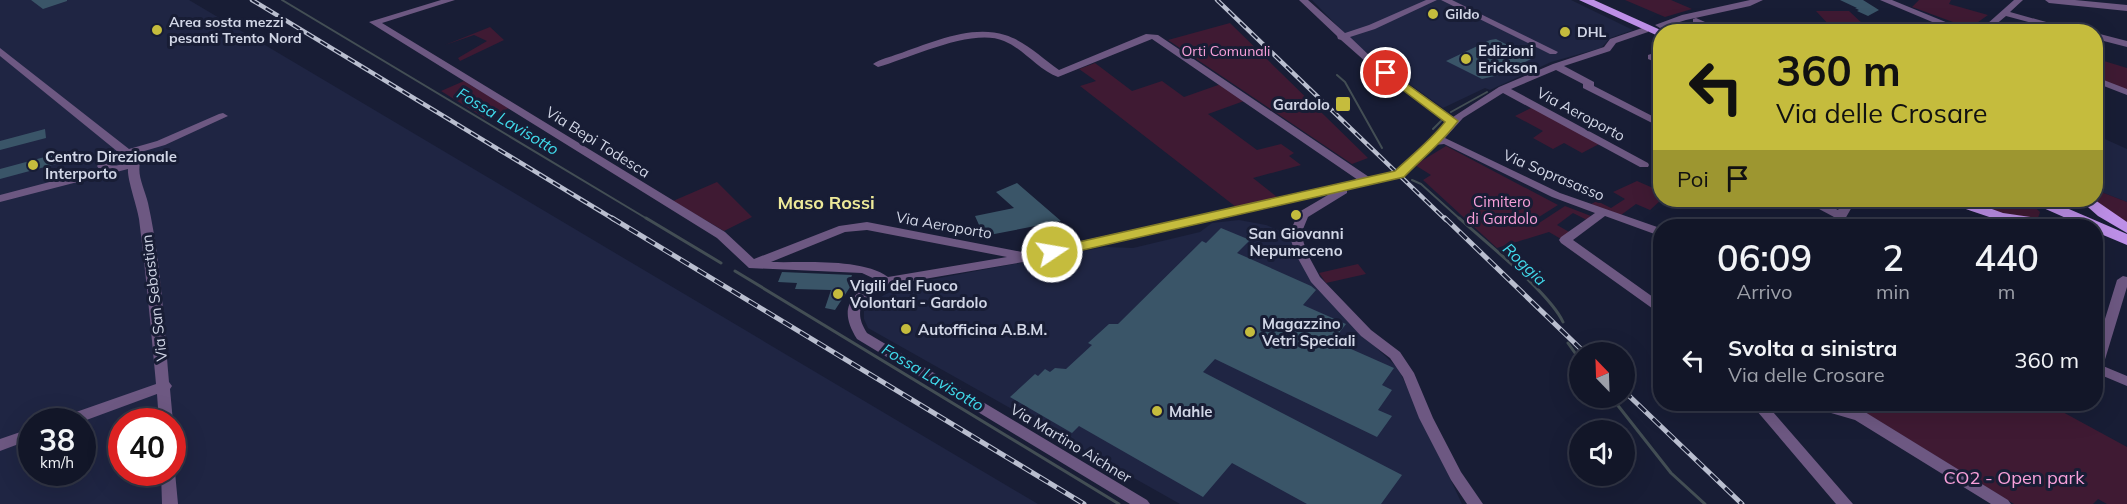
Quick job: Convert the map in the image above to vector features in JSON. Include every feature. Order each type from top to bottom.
[{"type":"main road","points":[[1585,0],[1653,26]]},
{"type":"main road","points":[[1596,0],[1653,26]]},
{"type":"main road","points":[[1974,207],[2009,219]]},
{"type":"main road","points":[[2042,207],[2048,213],[2042,219]]},
{"type":"main road","points":[[2053,207],[2084,219]]},
{"type":"main road","points":[[2064,207],[2091,219]]},
{"type":"main road","points":[[2096,207],[2126,235]]},
{"type":"main road","points":[[2103,225],[2126,235]]},
{"type":"main road","points":[[2103,226],[2126,235]]},
{"type":"main road","points":[[2103,233],[2126,235]]},
{"type":"street","name":"Via Bepi Todesca","points":[[451,0],[374,22],[721,235],[753,265]]},
{"type":"street","points":[[1303,0],[1341,37],[1369,60],[1452,121]]},
{"type":"street","points":[[1341,37],[1372,27],[1433,0]]},
{"type":"street","points":[[1445,0],[1553,52]]},
{"type":"street","points":[[1675,24],[1697,13],[1734,9],[1759,0]]},
{"type":"street","points":[[1884,0],[1950,24]]},
{"type":"street","points":[[1990,24],[2019,0]]},
{"type":"street","points":[[2049,0],[2127,8]]},
{"type":"street","points":[[1703,24],[1696,21],[1719,11]]},
{"type":"street","points":[[2000,15],[1997,22],[2000,24]]},
{"type":"street","points":[[2000,15],[2041,24]]},
{"type":"street","name":"Via Aeroporto","points":[[886,281],[1029,257],[1399,174],[1431,143],[1438,140],[1452,121],[1503,89],[1556,66],[1607,49],[1613,41],[1645,30]]},
{"type":"street","points":[[878,64],[978,33],[993,33],[1006,37],[1058,75],[1149,36],[1155,37],[1368,182]]},
{"type":"street","points":[[2103,38],[2127,44]]},
{"type":"street","points":[[0,51],[112,143],[132,156]]},
{"type":"street","name":"Via Aeroporto","points":[[1556,66],[1590,84],[1587,86],[1653,120]]},
{"type":"street","points":[[2103,83],[2127,92]]},
{"type":"street","name":"Via Aeroporto","points":[[1503,89],[1644,165]]},
{"type":"street","points":[[0,199],[67,180],[132,156],[223,116]]},
{"type":"street","name":"Via Soprasasso","points":[[1438,140],[1447,142],[1526,182],[1602,213],[1653,230]]},
{"type":"street","points":[[110,164],[112,143]]},
{"type":"street","name":"Via San Sebastian","points":[[132,156],[133,175],[142,202],[165,386],[166,408]]},
{"type":"street","points":[[110,164],[133,175]]},
{"type":"street","points":[[1348,186],[1303,215],[1295,234],[1301,253],[1315,279],[1366,333],[1395,355],[1409,376],[1426,418],[1456,476],[1475,504]]},
{"type":"street","points":[[1819,207],[1835,219]]},
{"type":"street","points":[[1602,213],[1564,240],[1653,303]]},
{"type":"street","name":"Via Aeroporto","points":[[753,265],[843,229],[867,226],[1029,257]]},
{"type":"street","points":[[753,265],[863,269],[875,273],[886,281]]},
{"type":"street","points":[[2103,345],[2123,280]]},
{"type":"street","name":"Via Martino Aichner","points":[[886,281],[864,294],[853,309],[854,324],[862,336],[1142,504]]},
{"type":"street","points":[[2103,371],[2127,381]]},
{"type":"street","points":[[96,411],[165,386]]},
{"type":"street","points":[[1764,411],[1845,504]]},
{"type":"street","points":[[1843,411],[1860,416],[2003,504]]},
{"type":"street","points":[[0,445],[18,438]]},
{"type":"street","points":[[169,486],[170,504]]},
{"type":"shaded area","points":[[0,0],[189,0],[1038,504],[0,504]]},
{"type":"shaded area","points":[[1312,0],[1571,0],[1633,30],[1610,38],[1601,48],[1551,62],[1490,90],[1485,88],[1443,108],[1359,48]]},
{"type":"shaded area","points":[[2103,138],[2127,149],[2127,202],[2103,193]]},
{"type":"shaded area","points":[[1239,220],[1266,225],[1288,234],[1311,281],[1355,328],[1398,368],[1462,504],[1180,504],[868,328],[864,319],[864,309],[884,295],[907,284],[1105,247],[1133,248],[1200,232],[1212,223]]},
{"type":"green space","points":[[1625,0],[1671,0],[1692,9],[1665,17]]},
{"type":"green space","points":[[1919,0],[1951,0],[1949,4],[1988,15],[1975,24],[1958,24],[1912,7]]},
{"type":"green space","points":[[1816,11],[1849,11],[1863,24],[1828,24]]},
{"type":"green space","name":"Orti Comunali","points":[[1230,23],[1368,158],[1352,164],[1168,40]]},
{"type":"green space","points":[[490,27],[504,40],[460,61],[458,58],[487,41],[474,35],[445,45]]},
{"type":"green space","points":[[2104,61],[2127,68],[2127,90],[2103,81]]},
{"type":"green space","points":[[1095,63],[1132,91],[1162,81],[1184,97],[1221,84],[1244,101],[1208,114],[1257,150],[1281,144],[1294,153],[1289,156],[1301,165],[1253,178],[1277,197],[1236,207],[1080,86],[1096,81],[1079,69]]},
{"type":"green space","points":[[464,81],[509,108],[486,119],[441,91]]},
{"type":"green space","points":[[1533,107],[1601,143],[1582,153],[1564,143],[1553,149],[1533,138],[1543,131],[1515,116]]},
{"type":"green space","name":"Cimitero di Gardolo","points":[[1446,146],[1558,205],[1531,222],[1536,225],[1565,206],[1591,216],[1587,220],[1573,213],[1557,225],[1571,233],[1561,239],[1549,232],[1497,248],[1423,180],[1431,175],[1415,165]]},
{"type":"green space","points":[[1637,181],[1653,188],[1653,207],[1650,210],[1636,204],[1621,215],[1591,204],[1597,201],[1611,208],[1625,199],[1613,192]]},
{"type":"green space","points":[[717,182],[752,217],[724,231],[673,201]]},
{"type":"green space","points":[[2103,193],[2127,202],[2127,225],[2103,207]]},
{"type":"green space","points":[[1984,207],[2035,207],[2040,212],[2038,218],[2001,213]]},
{"type":"green space","points":[[1358,264],[1366,274],[1326,283],[1319,273]]},
{"type":"green space","name":"CO2 - Open park","points":[[1863,411],[2061,411],[2127,447],[2127,504],[2107,504],[2098,499],[2093,504],[2014,504]]},
{"type":"building","points":[[31,0],[67,0],[67,1],[43,9]]},
{"type":"building","points":[[1840,0],[1863,0],[1879,10],[1868,16]]},
{"type":"building","name":"Edizioni Erickson","points":[[1496,39],[1533,58],[1499,75],[1482,79],[1446,61],[1490,40]]},
{"type":"building","name":"Centro Direzionale Interporto","points":[[45,129],[46,138],[0,150],[0,141]]},
{"type":"building","name":"Centro Direzionale Interporto","points":[[67,151],[67,161],[0,179],[0,169]]},
{"type":"building","points":[[1017,183],[1061,221],[984,236],[975,216],[1014,208],[996,192]]},
{"type":"building","points":[[1221,228],[1250,240],[1237,253],[1316,290],[1303,305],[1346,324],[1333,341],[1394,368],[1382,385],[1392,390],[1378,410],[1392,416],[1377,437],[1215,359],[1203,372],[1402,475],[1381,504],[1307,504],[1232,463],[1203,497],[1079,426],[1072,433],[1010,397],[1035,374],[1038,376],[1045,369],[1050,372],[1055,368],[1066,369],[1092,345],[1088,343],[1109,324],[1118,324],[1202,241],[1206,243]]},
{"type":"building","name":"Vigili del Fuoco Volontari - Gardolo","points":[[782,272],[852,275],[850,281],[854,281],[835,310],[825,308],[831,290],[795,289],[797,283],[778,282]]},
{"type":"waterway","name":"Fossa Lavisotto","points":[[282,0],[649,220]]},
{"type":"waterway","points":[[1337,75],[1345,82],[1382,148]]},
{"type":"waterway","name":"Roggia","points":[[1451,112],[1487,92]]},
{"type":"waterway","name":"Roggia","points":[[1433,129],[1441,121]]},
{"type":"waterway","name":"Roggia","points":[[1412,180],[1421,184],[1461,220]]},
{"type":"waterway","name":"Fossa Lavisotto","points":[[646,218],[721,263]]},
{"type":"waterway","name":"Roggia","points":[[1459,218],[1531,283],[1556,310],[1563,322]]},
{"type":"waterway","name":"Fossa Lavisotto","points":[[735,271],[1119,504]]},
{"type":"waterway","name":"Roggia","points":[[1620,408],[1671,473],[1705,504]]},
{"type":"railway","points":[[252,0],[615,220]]},
{"type":"railway","points":[[1217,0],[1446,220]]},
{"type":"railway","points":[[612,218],[1084,504]]},
{"type":"railway","points":[[1445,218],[1574,342]]},
{"type":"railway","points":[[1635,402],[1742,504]]},
{"type":"place","name":"Gildo","points":[[1433,14]]},
{"type":"place","name":"Area sosta mezzi pesanti Trento Nord","points":[[157,30]]},
{"type":"place","name":"DHL","points":[[1565,32]]},
{"type":"place","name":"Edizioni Erickson","points":[[1466,59]]},
{"type":"place","name":"Gardolo","points":[[1343,104]]},
{"type":"place","name":"Centro Direzionale Interporto","points":[[33,165]]},
{"type":"place","name":"San Giovanni Nepumeceno","points":[[1296,215]]},
{"type":"place","name":"Vigili del Fuoco Volontari - Gardolo","points":[[838,294]]},
{"type":"place","name":"Autofficina A.B.M.","points":[[906,329]]},
{"type":"place","name":"Magazzino Vetri Speciali","points":[[1250,332]]},
{"type":"place","name":"Mahle","points":[[1157,411]]},
{"type":"district","name":"Maso Rossi","points":[[826,202]]},
{"type":"route","points":[[1052,252],[1403,172],[1431,143],[1438,140],[1452,121],[1386,73]]}]
